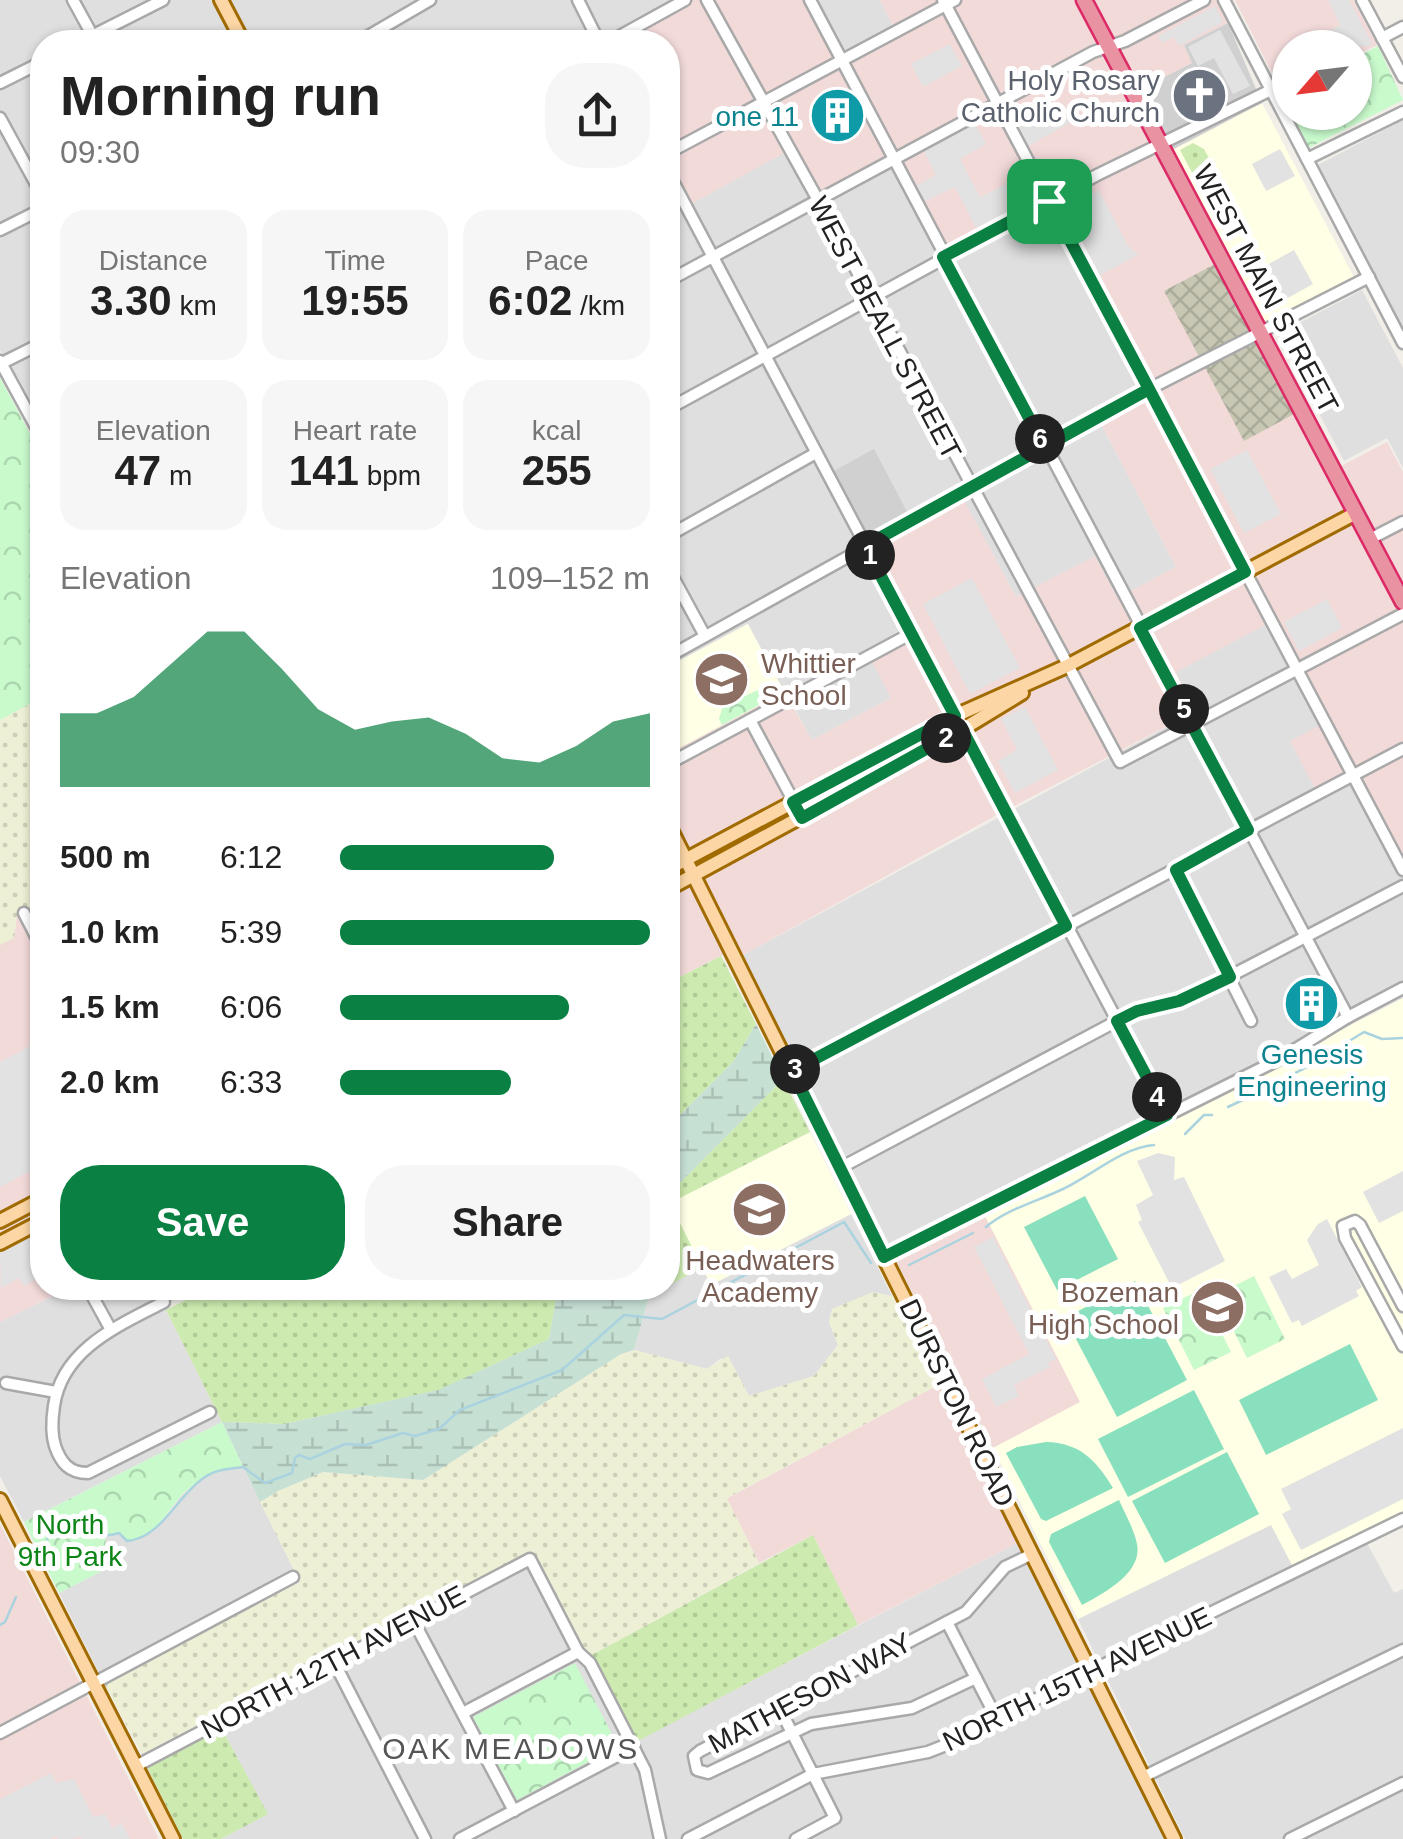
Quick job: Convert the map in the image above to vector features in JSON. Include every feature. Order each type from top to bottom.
[{"type":"highway","name":"WEST MAIN STREET","points":[[1084,0],[1403,602]]},
{"type":"main road","points":[[221,0],[237,30]]},
{"type":"main road","points":[[680,862],[955,716],[1067,666],[1356,513]]},
{"type":"main road","points":[[680,883],[962,729],[1067,666]]},
{"type":"main road","name":"DURSTON ROAD","points":[[680,847],[1174,1839]]},
{"type":"main road","points":[[0,1221],[30,1206]]},
{"type":"main road","points":[[0,1244],[30,1228]]},
{"type":"main road","points":[[0,1500],[173,1839]]},
{"type":"street","points":[[73,0],[89,30]]},
{"type":"street","points":[[110,30],[163,0]]},
{"type":"street","points":[[387,30],[430,0]]},
{"type":"street","points":[[578,0],[593,30]]},
{"type":"street","points":[[631,30],[685,0]]},
{"type":"street","name":"WEST BEALL STREET","points":[[706,0],[1120,762],[1192,724]]},
{"type":"street","points":[[810,0],[1348,1017]]},
{"type":"street","points":[[680,273],[1093,52],[1204,0]]},
{"type":"street","points":[[1224,0],[1403,343]]},
{"type":"street","points":[[1362,0],[1403,77]]},
{"type":"street","points":[[680,147],[948,2],[1403,870]]},
{"type":"street","points":[[1382,38],[1403,28]]},
{"type":"street","points":[[0,83],[30,68]]},
{"type":"street","points":[[680,402],[943,257],[1271,90]]},
{"type":"street","points":[[1307,159],[1403,112]]},
{"type":"street","points":[[0,118],[30,174]]},
{"type":"street","points":[[680,195],[1167,1115]]},
{"type":"street","points":[[0,230],[30,215]]},
{"type":"street","points":[[680,651],[970,486],[1369,277]]},
{"type":"street","points":[[30,349],[1,362],[30,416]]},
{"type":"street","points":[[680,529],[816,452]]},
{"type":"street","points":[[1370,540],[1403,522]]},
{"type":"street","points":[[680,591],[704,636]]},
{"type":"street","points":[[1192,724],[1403,614]]},
{"type":"street","points":[[680,758],[912,633]]},
{"type":"street","points":[[750,720],[802,818]]},
{"type":"street","points":[[792,1071],[1403,749]]},
{"type":"street","points":[[1176,870],[1252,1021]]},
{"type":"street","points":[[840,1168],[1117,1021],[1137,1011],[1179,1001],[1230,977],[1403,886]]},
{"type":"street","points":[[24,913],[30,925]]},
{"type":"street","points":[[884,1257],[1278,1060],[1403,988]]},
{"type":"street","points":[[1403,1306],[1360,1224],[1348,1221],[1343,1226],[1345,1238],[1403,1346]]},
{"type":"street","points":[[94,1300],[110,1330]]},
{"type":"street","points":[[164,1302],[110,1330],[70,1364],[56,1392],[52,1434],[56,1448],[64,1466],[77,1473],[88,1473],[210,1412]]},
{"type":"street","points":[[6,1382],[56,1392]]},
{"type":"street","name":"NORTH 15TH AVENUE","points":[[688,1839],[812,1774],[928,1752],[1403,1518]]},
{"type":"street","name":"MATHESON WAY","points":[[976,1678],[922,1705],[832,1719],[791,1732],[708,1773],[697,1770],[694,1756],[700,1751],[966,1612],[1005,1567],[1032,1554]]},
{"type":"street","name":"NORTH 12TH AVENUE","points":[[136,1766],[530,1559],[578,1652]]},
{"type":"street","points":[[0,1732],[293,1577]]},
{"type":"street","points":[[414,1620],[514,1811]]},
{"type":"street","points":[[947,1622],[997,1718]]},
{"type":"street","points":[[1144,1777],[1403,1650]]},
{"type":"street","points":[[462,1714],[578,1652],[590,1663],[634,1747],[652,1791],[660,1839]]},
{"type":"street","points":[[334,1662],[425,1839]]},
{"type":"street","points":[[780,1709],[835,1818],[796,1839]]},
{"type":"street","points":[[460,1839],[634,1747]]},
{"type":"street","points":[[1290,1839],[1403,1784]]},
{"type":"shaded area","points":[[0,0],[693,0],[639,30],[30,30],[30,406],[0,350]]},
{"type":"shaded area","points":[[693,0],[806,0],[842,65],[898,36],[880,0],[1216,0],[1228,23],[1184,45],[1192,63],[1141,89],[1341,466],[1387,442],[1403,472],[1403,870],[1353,776],[1318,794],[1290,741],[1324,723],[1271,622],[1176,672],[1196,711],[743,955],[738,947],[680,977],[680,748],[784,692],[812,740],[891,698],[870,658],[914,636],[869,547],[961,495],[1016,597],[1095,556],[1117,598],[1176,567],[1101,424],[1158,391],[1053,194],[948,247],[897,154],[819,195],[793,148],[682,209],[680,30],[639,30]]},
{"type":"shaded area","points":[[806,0],[880,0],[898,36],[842,65]]},
{"type":"shaded area","points":[[1235,0],[1353,0],[1369,30],[1272,30],[1272,73]]},
{"type":"shaded area","points":[[1328,0],[1349,0],[1365,30],[1330,30],[1340,25]]},
{"type":"shaded area","points":[[1215,6],[1223,22],[1179,46],[1174,37],[1162,43],[1158,36]]},
{"type":"shaded area","points":[[1228,23],[1262,103],[1172,150],[1141,89],[1192,63],[1184,45]]},
{"type":"shaded area","points":[[1220,30],[1250,86],[1233,94],[1214,58],[1198,66],[1188,47]]},
{"type":"shaded area","points":[[950,44],[962,66],[923,87],[911,64]]},
{"type":"shaded area","points":[[1262,103],[1272,130],[1276,130],[1356,281],[1267,328],[1172,150]]},
{"type":"shaded area","points":[[1060,105],[1070,123],[1026,147],[1016,128]]},
{"type":"shaded area","points":[[1403,120],[1403,329],[1316,166]]},
{"type":"shaded area","points":[[975,124],[986,144],[960,159],[980,197],[1020,177],[1032,199],[976,228],[955,187],[924,202],[916,186],[936,175],[924,151]]},
{"type":"shaded area","points":[[793,148],[896,153],[1053,194],[1159,391],[1101,424],[1176,567],[1117,599],[1095,557],[1016,597],[961,496],[913,523],[873,449],[915,636],[891,698],[812,740],[747,624],[680,660],[680,204],[682,208]]},
{"type":"shaded area","points":[[1280,149],[1295,176],[1266,191],[1252,164]]},
{"type":"shaded area","points":[[1099,190],[1128,246],[1138,255],[1100,275],[1065,209]]},
{"type":"shaded area","points":[[1294,250],[1313,284],[1275,305],[1256,271]]},
{"type":"shaded area","points":[[1215,264],[1294,414],[1244,441],[1164,291]]},
{"type":"shaded area","points":[[1362,290],[1403,368],[1403,468],[1387,438],[1344,461],[1278,334]]},
{"type":"shaded area","points":[[874,449],[913,523],[869,547],[830,473]]},
{"type":"shaded area","points":[[1247,450],[1281,514],[1244,533],[1210,469]]},
{"type":"shaded area","points":[[972,578],[1020,668],[970,694],[923,604]]},
{"type":"shaded area","points":[[1327,599],[1342,628],[1299,651],[1284,622]]},
{"type":"shaded area","points":[[1271,622],[1403,871],[1403,998],[895,1259],[743,955],[1196,711],[1175,672]]},
{"type":"shaded area","name":"Whittier School","points":[[748,624],[784,692],[680,748],[680,661]]},
{"type":"shaded area","points":[[30,704],[30,909],[18,907],[14,938],[0,945],[0,720]]},
{"type":"shaded area","points":[[1025,707],[1058,770],[1015,793],[998,761],[1017,750],[1001,719]]},
{"type":"shaded area","points":[[18,907],[30,909],[30,1300],[45,1300],[0,1322],[0,945],[14,937]]},
{"type":"shaded area","name":"Bozeman High School","points":[[1403,998],[1403,1513],[1294,1569],[1271,1525],[1078,1619],[993,1448],[1080,1402],[984,1214]]},
{"type":"shaded area","points":[[30,1046],[30,1171],[0,1187],[0,1062]]},
{"type":"shaded area","name":"Headwaters Academy","points":[[810,1132],[851,1214],[711,1285],[680,1224],[680,1197]]},
{"type":"shaded area","points":[[1158,1153],[1175,1157],[1174,1180],[1184,1177],[1225,1261],[1172,1288],[1138,1222],[1142,1220],[1136,1205],[1153,1195],[1137,1161]]},
{"type":"shaded area","points":[[1403,1171],[1403,1211],[1379,1223],[1363,1192]]},
{"type":"shaded area","points":[[851,1214],[892,1296],[829,1322],[838,1345],[814,1376],[749,1396],[721,1358],[707,1369],[634,1350],[648,1300],[680,1300],[680,1279],[702,1267],[711,1285]]},
{"type":"shaded area","points":[[984,1214],[1081,1402],[993,1448],[895,1259]]},
{"type":"shaded area","points":[[1327,1219],[1362,1287],[1356,1291],[1359,1296],[1302,1326],[1299,1320],[1292,1323],[1269,1277],[1286,1269],[1292,1279],[1319,1265],[1307,1240],[1318,1224]]},
{"type":"shaded area","points":[[30,1234],[30,1283],[24,1286],[19,1278],[1,1288],[0,1250]]},
{"type":"shaded area","points":[[993,1237],[1056,1359],[1048,1363],[1050,1367],[1014,1385],[1019,1396],[996,1407],[982,1379],[1029,1354],[974,1247]]},
{"type":"shaded area","points":[[873,1292],[892,1296],[938,1385],[727,1498],[759,1563],[592,1655],[582,1649],[531,1551],[142,1754],[104,1683],[300,1582],[260,1502],[323,1472],[423,1480],[621,1354],[634,1350],[707,1369],[728,1356],[749,1396],[814,1376],[838,1345],[829,1322],[832,1309]]},
{"type":"shaded area","points":[[45,1300],[161,1300],[222,1422],[24,1522],[0,1476],[0,1322]]},
{"type":"shaded area","points":[[938,1385],[1019,1542],[858,1625],[813,1535],[759,1563],[726,1499]]},
{"type":"shaded area","points":[[1403,1428],[1403,1499],[1301,1550],[1282,1514],[1291,1509],[1281,1489]]},
{"type":"shaded area","points":[[243,1467],[300,1582],[104,1683],[59,1593],[104,1570],[106,1536],[119,1533],[127,1541],[135,1541],[163,1521],[180,1497],[204,1477]]},
{"type":"shaded area","points":[[0,1524],[159,1839],[0,1839]]},
{"type":"shaded area","points":[[1271,1525],[1362,1534],[1394,1593],[1403,1589],[1403,1839],[1185,1839],[1078,1619]]},
{"type":"shaded area","points":[[1019,1542],[1167,1839],[221,1839],[267,1814],[215,1716],[531,1551],[582,1649],[592,1655],[638,1740]]},
{"type":"shaded area","points":[[51,1773],[56,1783],[74,1779],[93,1817],[105,1814],[112,1828],[122,1823],[130,1839],[0,1839],[0,1799]]},
{"type":"green space","points":[[1378,46],[1403,100],[1372,116],[1372,49]]},
{"type":"green space","points":[[1299,130],[1344,130],[1308,148]]},
{"type":"green space","points":[[1193,143],[1204,149],[1234,204],[1231,210],[1235,224],[1223,231],[1180,150]]},
{"type":"green space","points":[[0,378],[30,434],[30,704],[0,720]]},
{"type":"green space","points":[[773,683],[779,694],[722,725],[721,691],[732,688],[745,696]]},
{"type":"green space","points":[[721,956],[756,1024],[733,1062],[680,1115],[680,977]]},
{"type":"green space","points":[[756,1024],[783,1079],[680,1183],[680,1115],[733,1062]]},
{"type":"green space","points":[[783,1079],[810,1132],[680,1198],[680,1183]]},
{"type":"green space","points":[[1085,1196],[1118,1259],[1057,1290],[1024,1227]]},
{"type":"green space","points":[[680,1223],[702,1267],[680,1279]]},
{"type":"green space","points":[[1254,1276],[1285,1339],[1247,1358],[1216,1295]]},
{"type":"green space","points":[[1135,1281],[1187,1380],[1117,1417],[1065,1318]]},
{"type":"green space","points":[[1200,1290],[1231,1352],[1194,1370],[1163,1308]]},
{"type":"green space","points":[[186,1300],[556,1300],[549,1339],[439,1390],[284,1424],[222,1422],[166,1310]]},
{"type":"green space","points":[[556,1300],[648,1300],[634,1350],[621,1354],[423,1480],[323,1472],[260,1502],[222,1422],[284,1424],[438,1390],[549,1339]]},
{"type":"green space","points":[[1350,1344],[1378,1400],[1266,1455],[1239,1400]]},
{"type":"green space","points":[[1194,1390],[1224,1449],[1128,1497],[1098,1439]]},
{"type":"green space","name":"North 9th Park","points":[[222,1422],[243,1467],[201,1480],[144,1536],[127,1541],[119,1534],[106,1536],[104,1570],[59,1593],[24,1522]]},
{"type":"green space","points":[[1046,1442],[1086,1455],[1113,1488],[1046,1521],[1041,1519],[1006,1453]]},
{"type":"green space","points":[[1227,1452],[1259,1514],[1165,1563],[1132,1501]]},
{"type":"green space","points":[[1119,1500],[1137,1544],[1134,1564],[1120,1581],[1082,1605],[1049,1542],[1051,1534]]},
{"type":"green space","points":[[813,1535],[858,1625],[638,1741],[592,1655]]},
{"type":"green space","name":"OAK MEADOWS","points":[[575,1663],[618,1746],[517,1800],[473,1717]]},
{"type":"green space","points":[[219,1724],[268,1814],[221,1839],[183,1839],[145,1763]]},
{"type":"waterway","points":[[1273,1084],[1317,1060],[1332,1062],[1341,1046],[1364,1032],[1382,1039],[1403,1038]]},
{"type":"waterway","points":[[1228,1107],[1251,1096]]},
{"type":"waterway","points":[[1185,1134],[1204,1115],[1212,1115]]},
{"type":"waterway","points":[[986,1227],[1119,1157],[1154,1145]]},
{"type":"waterway","points":[[47,1539],[65,1527],[98,1535],[119,1533],[127,1541],[139,1538],[160,1524],[195,1485],[214,1472],[243,1467],[265,1483],[292,1473],[299,1455],[310,1459],[345,1444],[366,1445],[403,1433],[415,1436],[439,1429],[460,1410],[562,1370],[624,1315],[662,1319],[844,1222],[871,1263]]},
{"type":"waterway","points":[[909,1265],[973,1233]]},
{"type":"waterway","points":[[0,1625],[16,1597]]},
{"type":"place","name":"Holy Rosary Catholic Church","points":[[1199,96]]},
{"type":"place","name":"one 11","points":[[838,116]]},
{"type":"place","name":"Whittier School","points":[[722,679]]},
{"type":"place","name":"Genesis Engineering","points":[[1312,1003]]},
{"type":"place","name":"Headwaters Academy","points":[[760,1209]]},
{"type":"place","name":"Bozeman High School","points":[[1218,1308]]},
{"type":"district","name":"OAK MEADOWS","points":[[511,1748]]},
{"type":"route","points":[[1049,201],[943,257],[1044,446],[1149,389],[1245,572],[1140,628],[1248,830],[1176,870],[1230,977],[1190,997],[1152,1006],[1117,1021],[1167,1115],[884,1257],[792,1071],[1066,926],[962,729],[802,818],[793,802],[955,716],[865,546],[1149,389],[1049,201]]}]
